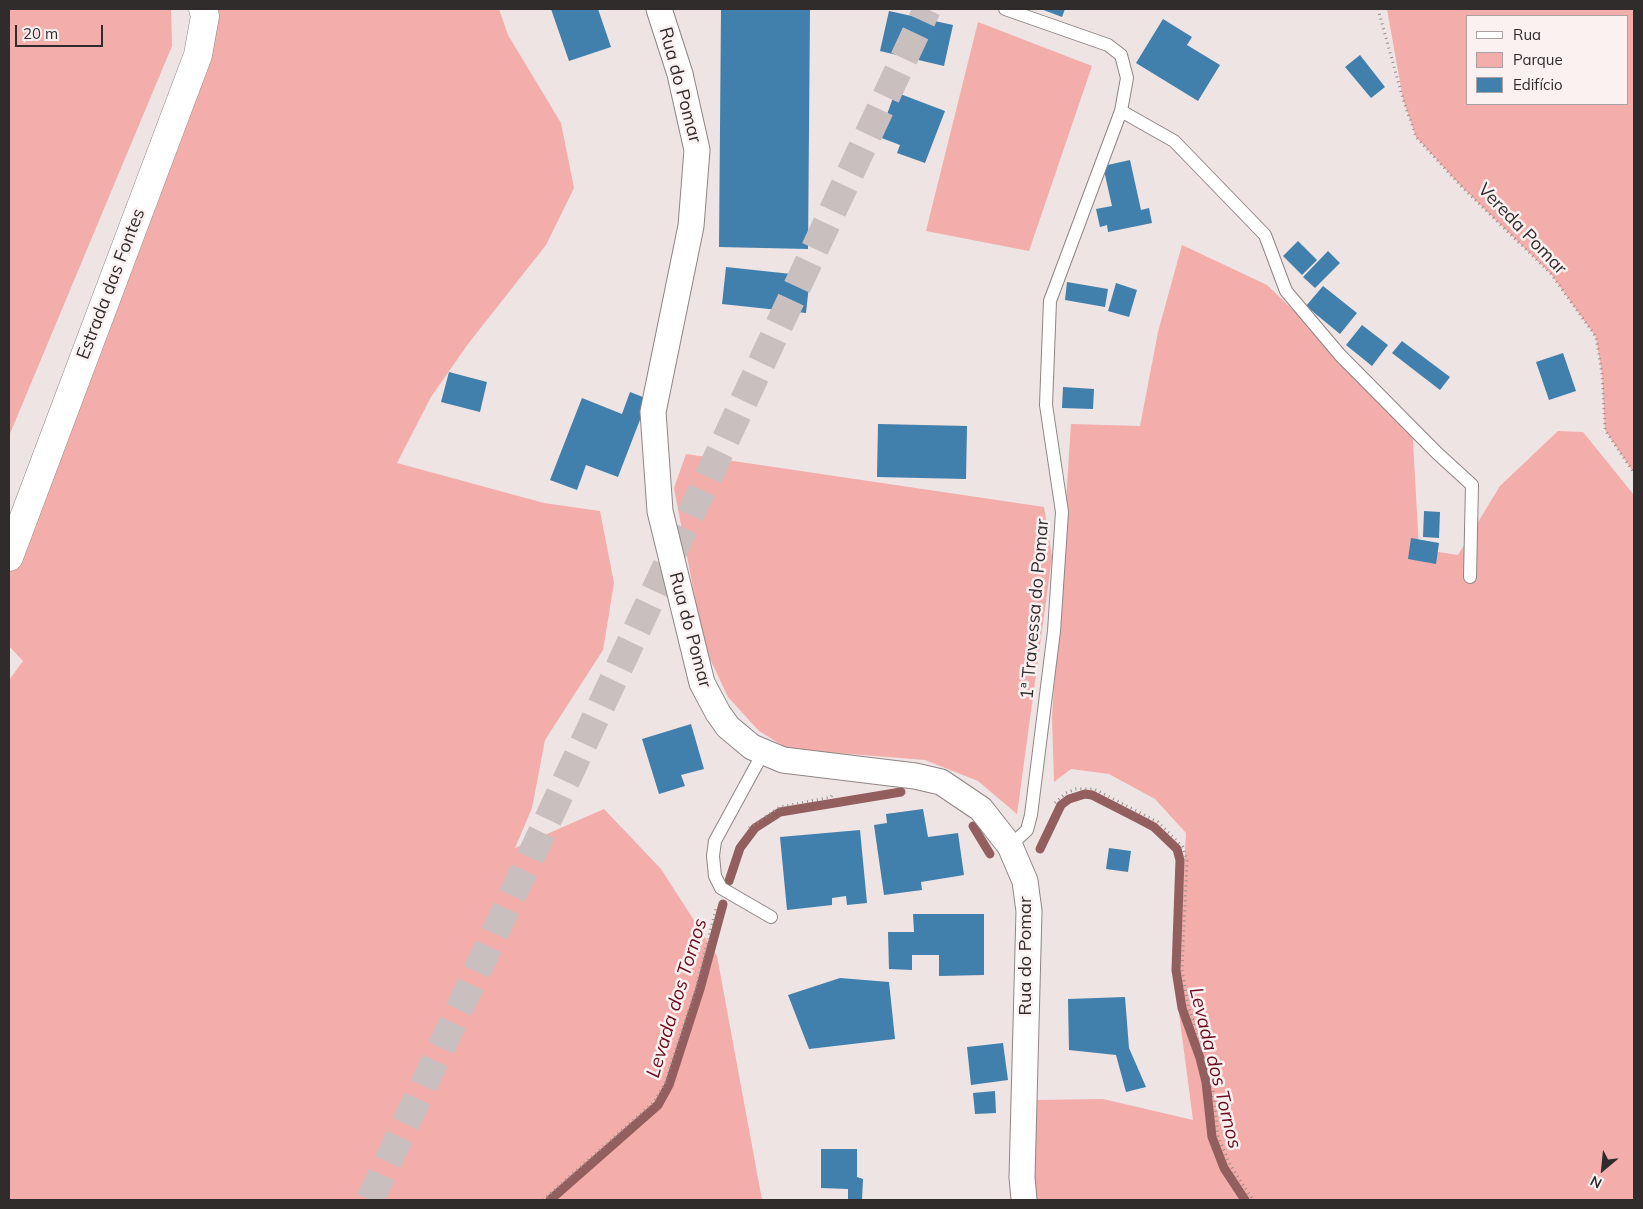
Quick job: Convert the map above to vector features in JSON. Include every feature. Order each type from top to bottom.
[{"type":"street","name":"Estrada das Fontes","points":[[9,557],[198,55],[204,9]]},
{"type":"street","name":"Rua do Pomar","points":[[659,9],[680,74],[697,150],[691,226],[653,412],[660,511],[702,682],[709,699],[728,727],[752,748],[782,760],[914,776],[941,782],[981,809],[1018,838],[1029,911],[1022,1177],[1024,1200]]},
{"type":"lane","name":"1ª Travessa do Pomar","points":[[1005,9],[1108,45],[1121,55],[1128,78],[1121,111],[1050,301],[1046,405],[1062,512],[1054,632],[1031,815],[1018,838]]},
{"type":"lane","points":[[1121,111],[1174,141],[1265,235],[1286,291],[1340,355],[1437,453],[1472,484],[1470,577]]},
{"type":"lane","points":[[763,753],[715,841],[714,863],[715,876],[721,888],[771,917]]},
{"type":"path","name":"Vereda Pomar","points":[[1378,9],[1416,137],[1485,210],[1551,274],[1596,337],[1602,374],[1605,430],[1634,473]]},
{"type":"path","points":[[1018,838],[1042,826],[1053,806],[1066,793],[1076,789],[1094,788],[1158,822],[1183,847],[1187,860],[1182,970],[1188,1006],[1206,1056],[1212,1081],[1218,1136],[1230,1165],[1253,1200]]},
{"type":"path","points":[[745,832],[751,825],[780,807],[831,797]]},
{"type":"path","points":[[543,1200],[654,1102],[665,1083],[696,988],[721,888]]},
{"type":"green space","points":[[9,9],[171,9],[172,46],[9,436]]},
{"type":"green space","points":[[203,9],[499,9],[508,35],[561,123],[574,188],[546,245],[468,344],[431,397],[397,463],[544,503],[600,511],[614,583],[603,650],[545,740],[532,808],[515,848],[604,809],[661,869],[717,956],[762,1200],[9,1200],[9,680],[23,661],[9,646],[9,557]]},
{"type":"green space","points":[[1387,9],[1634,9],[1634,473],[1605,430],[1602,374],[1596,337],[1551,274],[1460,185],[1416,137],[1403,99]]},
{"type":"green space","points":[[978,22],[1092,66],[1029,251],[926,231]]},
{"type":"green space","points":[[1182,245],[1267,285],[1412,424],[1419,549],[1458,555],[1500,486],[1558,431],[1583,432],[1634,495],[1634,1200],[1036,1200],[1034,1182],[1036,1100],[1103,1099],[1193,1120],[1177,998],[1186,833],[1155,799],[1109,774],[1071,769],[1054,782],[1052,717],[1071,424],[1140,426],[1158,332]]},
{"type":"green space","points":[[686,454],[1044,507],[1052,557],[1017,814],[978,781],[925,760],[788,749],[759,731],[728,697],[704,646],[674,488]]},
{"type":"building","points":[[551,9],[598,9],[611,47],[569,61]]},
{"type":"building","points":[[721,9],[810,9],[808,249],[719,247]]},
{"type":"building","points":[[1041,9],[1065,9],[1062,17]]},
{"type":"building","points":[[889,11],[953,25],[944,66],[880,51]]},
{"type":"building","points":[[1163,19],[1192,37],[1187,45],[1220,65],[1198,101],[1136,63]]},
{"type":"building","points":[[1360,55],[1385,87],[1371,98],[1345,67]]},
{"type":"building","points":[[895,92],[945,111],[925,163],[897,153],[900,145],[879,137]]},
{"type":"building","points":[[1130,160],[1141,210],[1149,208],[1152,223],[1108,232],[1107,225],[1100,227],[1096,209],[1112,206],[1103,166]]},
{"type":"building","points":[[1298,241],[1317,260],[1302,275],[1283,256]]},
{"type":"building","points":[[1328,251],[1340,263],[1315,288],[1303,277]]},
{"type":"building","points":[[726,267],[810,276],[806,313],[722,304]]},
{"type":"building","points":[[1067,282],[1108,289],[1105,307],[1065,300]]},
{"type":"building","points":[[1116,283],[1137,290],[1129,317],[1108,311]]},
{"type":"building","points":[[1323,286],[1357,313],[1340,334],[1306,306]]},
{"type":"building","points":[[1362,325],[1388,345],[1372,366],[1346,345]]},
{"type":"building","points":[[1402,341],[1450,377],[1440,390],[1392,353]]},
{"type":"building","points":[[1563,353],[1576,391],[1549,400],[1536,362]]},
{"type":"building","points":[[449,372],[487,382],[480,412],[441,402]]},
{"type":"building","points":[[1063,387],[1094,389],[1093,409],[1062,408]]},
{"type":"building","points":[[630,392],[648,399],[618,477],[586,465],[577,490],[550,480],[582,398],[622,414]]},
{"type":"building","points":[[878,424],[967,426],[966,479],[877,477]]},
{"type":"building","points":[[1424,511],[1440,512],[1439,538],[1423,537]]},
{"type":"building","points":[[1411,538],[1439,543],[1436,564],[1408,559]]},
{"type":"building","points":[[691,724],[704,769],[681,775],[685,786],[659,794],[642,739]]},
{"type":"building","points":[[923,809],[928,837],[958,833],[964,875],[921,882],[922,890],[884,895],[874,825],[887,823],[886,814]]},
{"type":"building","points":[[860,830],[867,903],[847,905],[846,896],[832,898],[832,905],[787,910],[780,837]]},
{"type":"building","points":[[1109,848],[1131,851],[1128,872],[1106,869]]},
{"type":"building","points":[[913,914],[984,914],[984,975],[939,976],[939,955],[912,955],[912,970],[889,969],[888,932],[914,932]]},
{"type":"building","points":[[840,978],[889,982],[895,1039],[809,1049],[788,995]]},
{"type":"building","points":[[1125,997],[1129,1048],[1146,1087],[1126,1092],[1116,1055],[1069,1050],[1068,999]]},
{"type":"building","points":[[1003,1043],[1008,1080],[971,1085],[967,1047]]},
{"type":"building","points":[[995,1091],[996,1113],[975,1114],[973,1093]]},
{"type":"building","points":[[821,1149],[857,1149],[857,1177],[863,1179],[862,1200],[848,1200],[848,1189],[821,1188]]},
{"type":"waterway","name":"Levada dos Tornos","points":[[729,881],[740,848],[755,828],[780,812],[901,792]]},
{"type":"waterway","name":"Levada dos Tornos","points":[[1040,849],[1061,805],[1069,799],[1085,794],[1092,795],[1154,827],[1177,849],[1180,860],[1176,970],[1182,1008],[1200,1058],[1206,1082],[1212,1137],[1224,1168],[1245,1200]]},
{"type":"waterway","name":"Levada dos Tornos","points":[[973,826],[990,854]]},
{"type":"waterway","name":"Levada dos Tornos","points":[[550,1200],[658,1105],[669,1085],[700,989],[723,904]]},
{"type":"tunnel","points":[[370,1200],[927,9]]}]
